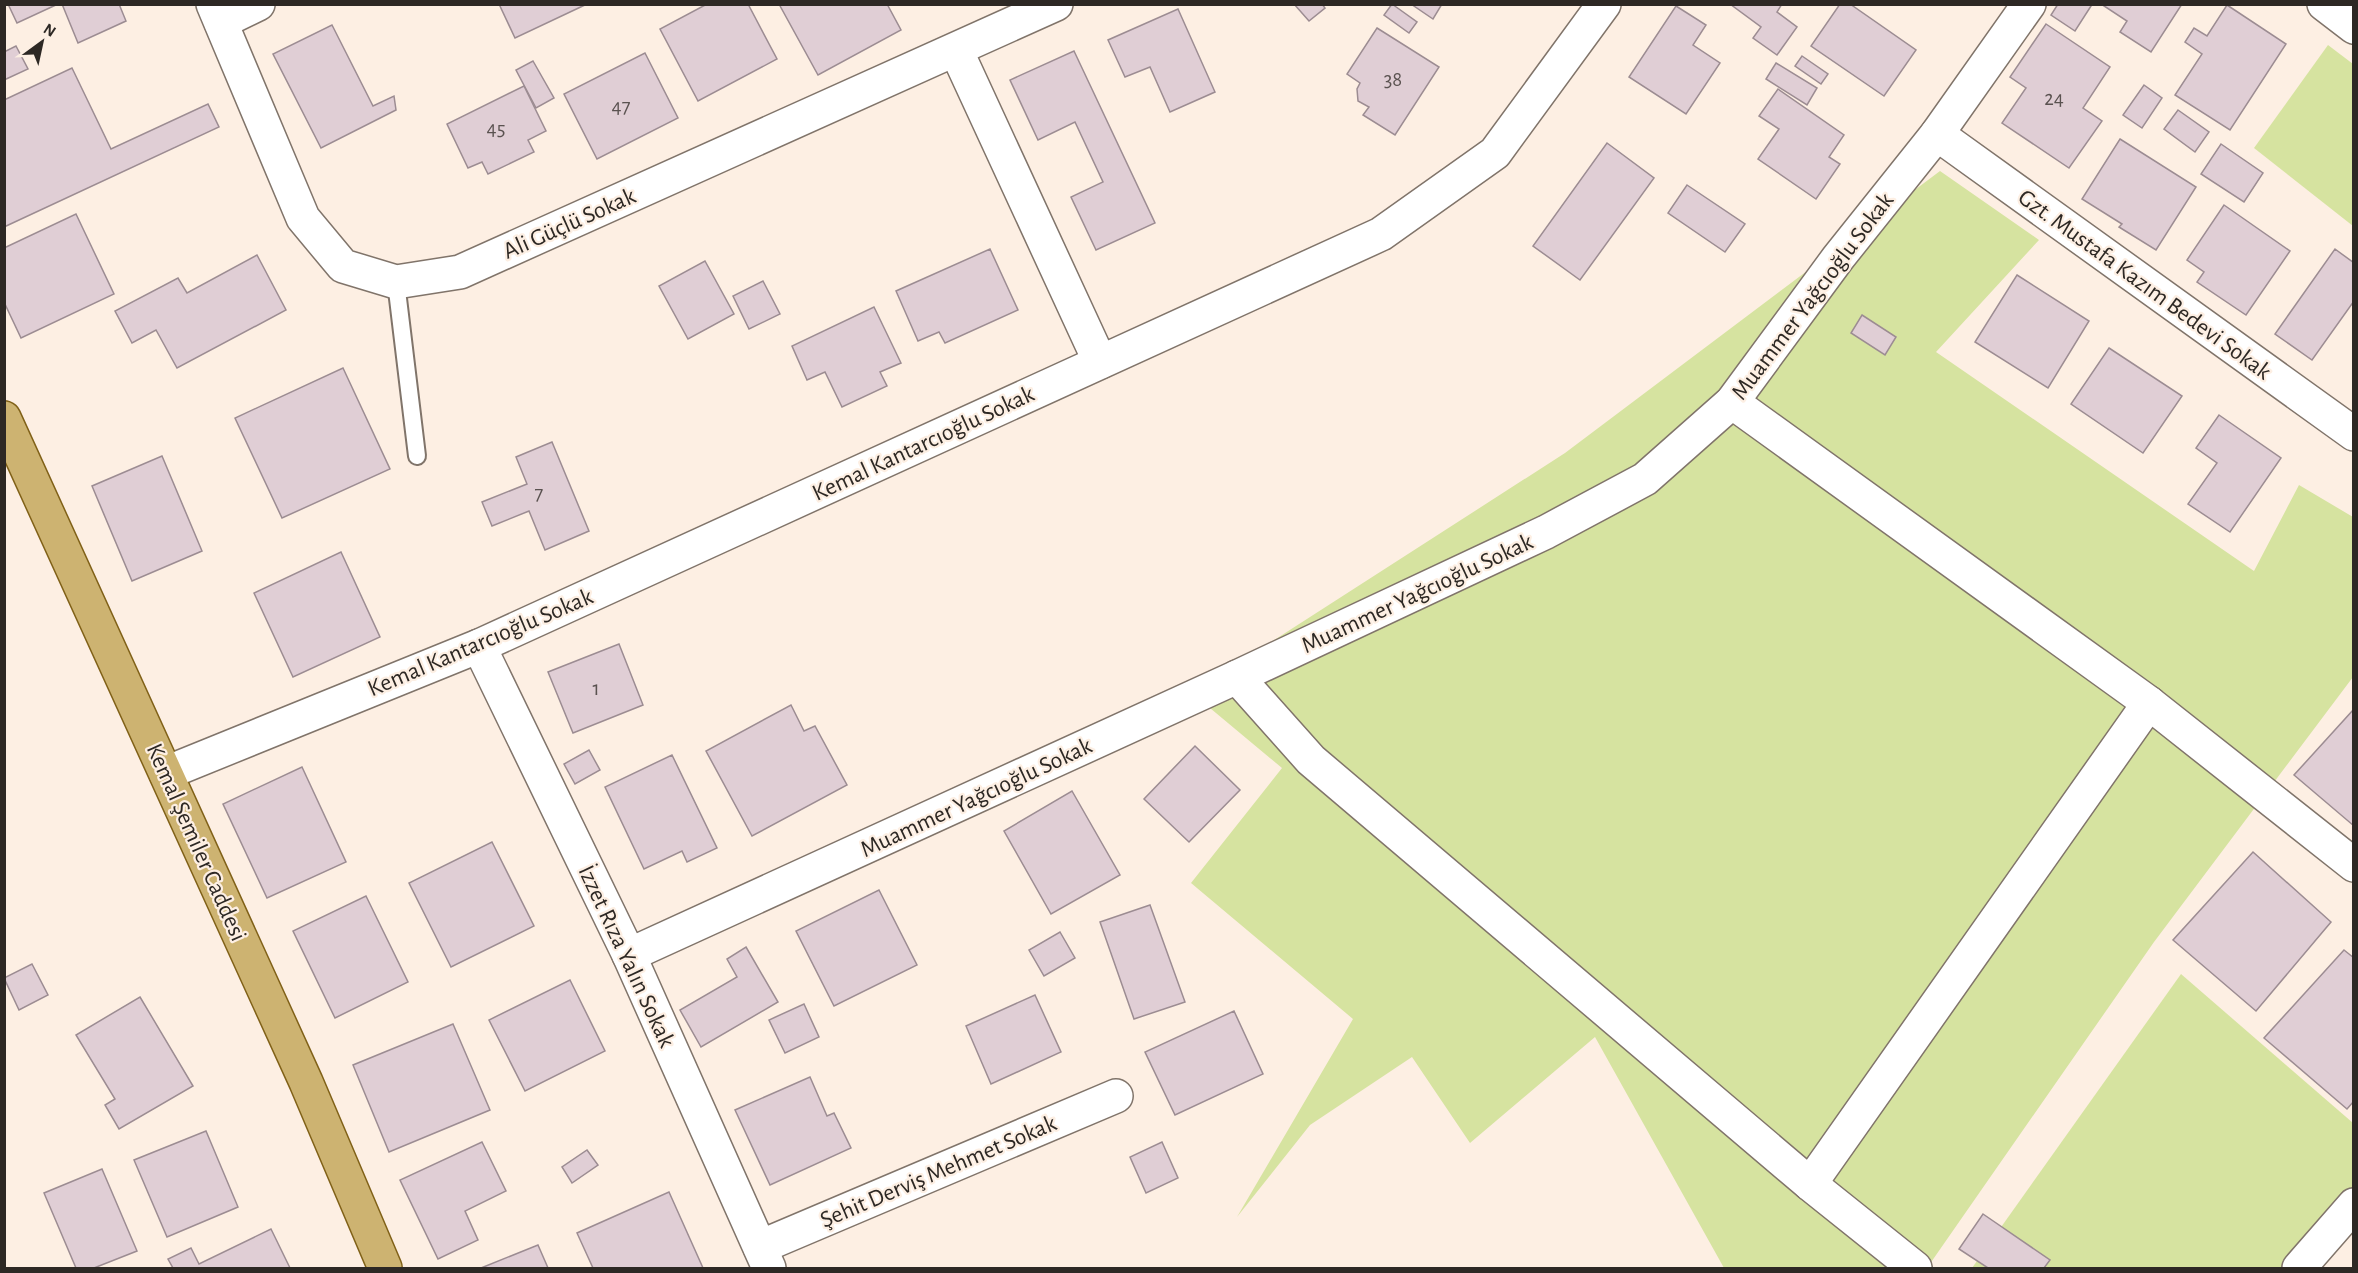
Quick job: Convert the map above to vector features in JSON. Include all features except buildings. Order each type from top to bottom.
[{"type":"main road","name":"Kemal Şemiler Caddesi","points":[[4,418],[306,1082],[385,1269]]},
{"type":"street","points":[[217,13],[258,4]]},
{"type":"street","name":"Ali Güçlü Sokak","points":[[217,13],[303,218],[343,266],[396,282],[460,272],[1056,4]]},
{"type":"street","name":"Kemal Kantarcıoğlu Sokak","points":[[165,773],[479,646],[1381,234],[1495,153],[1604,4]]},
{"type":"street","name":"Muammer Yağcıoğlu Sokak","points":[[629,955],[1237,677],[1546,532],[1645,479],[1732,402],[1838,258],[1937,134],[2029,4]]},
{"type":"street","points":[[2324,4],[2354,27]]},
{"type":"street","points":[[956,50],[1100,362]]},
{"type":"street","name":"Gzt. Mustafa Kazım Bedevi Sokak","points":[[1937,134],[2354,434]]},
{"type":"street","points":[[1732,402],[2149,703],[2354,865]]},
{"type":"street","name":"İzzet Rıza Yalın Sokak","points":[[479,646],[629,955],[764,1258]]},
{"type":"street","points":[[1237,677],[1311,760],[1810,1184],[1915,1269]]},
{"type":"street","points":[[1810,1184],[2149,703]]},
{"type":"street","name":"Şehit Derviş Mehmet Sokak","points":[[764,1258],[1116,1096]]},
{"type":"street","points":[[2299,1269],[2354,1205]]},
{"type":"lane","points":[[396,282],[417,456]]},
{"type":"green space","points":[[2328,45],[2353,64],[2353,226],[2254,148]]},
{"type":"green space","points":[[1940,171],[2039,240],[1936,352],[2254,571],[2299,485],[2353,517],[2353,677],[2154,942],[1927,1268],[1724,1268],[1595,1037],[1470,1143],[1412,1057],[1310,1125],[1237,1217],[1353,1019],[1191,883],[1282,768],[1192,693],[1565,453]]},
{"type":"green space","points":[[2181,974],[2353,1123],[2353,1205],[2299,1268],[1972,1268]]}]
